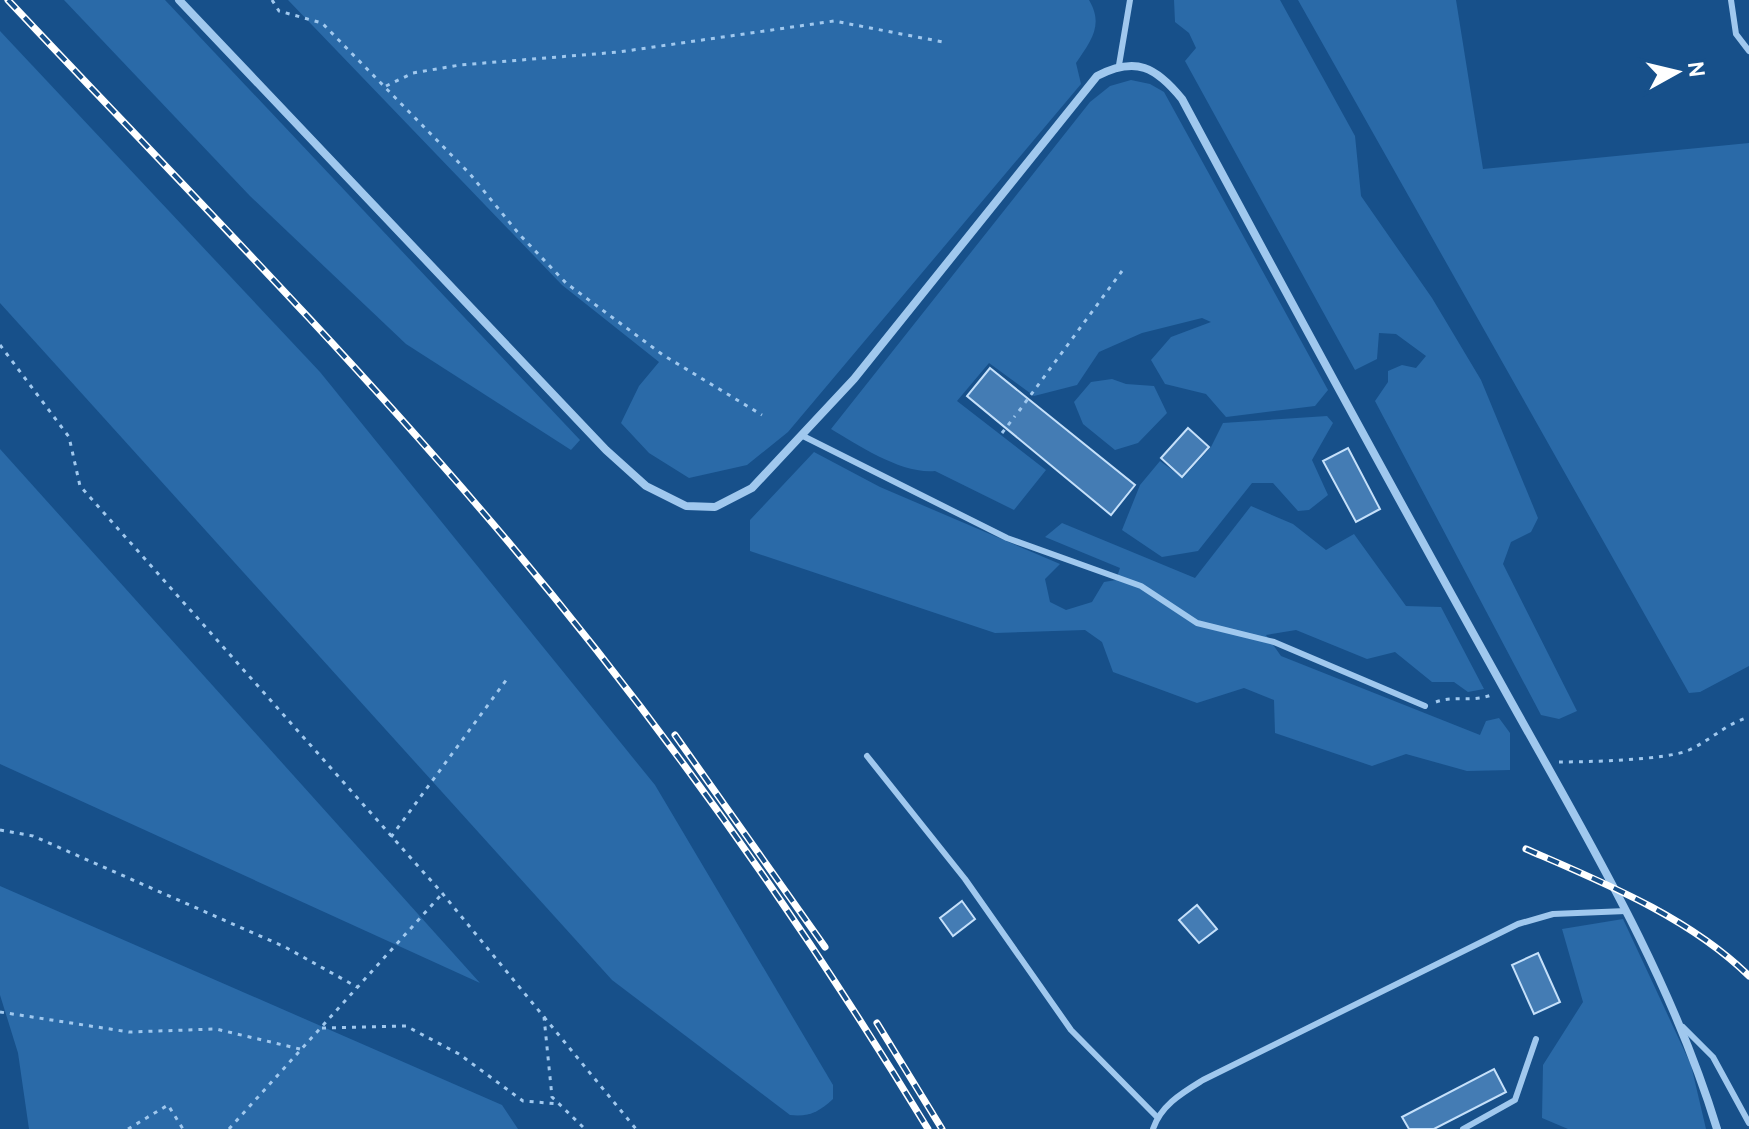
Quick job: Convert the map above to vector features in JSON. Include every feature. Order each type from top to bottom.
[{"type":"street","points":[[179,0],[509,351],[646,486],[686,506],[715,507],[752,488],[803,436],[864,367],[1097,76],[1119,65],[1147,68],[1169,83],[1182,99],[1626,911],[1683,1027],[1717,1129]]},
{"type":"lane","points":[[1119,65],[1130,0]]},
{"type":"lane","points":[[1731,0],[1736,34],[1749,51]]},
{"type":"lane","points":[[803,436],[1007,538],[1141,586],[1197,623],[1274,642],[1425,706]]},
{"type":"lane","points":[[867,756],[965,879],[1071,1030],[1157,1117]]},
{"type":"lane","points":[[1153,1129],[1157,1117],[1168,1104],[1203,1080],[1518,924],[1553,914],[1626,911]]},
{"type":"lane","points":[[1683,1027],[1713,1057],[1749,1123]]},
{"type":"lane","points":[[1463,1129],[1515,1100],[1536,1039]]},
{"type":"path","points":[[272,0],[279,11],[322,23],[386,86],[566,283],[663,355],[762,415]]},
{"type":"path","points":[[386,86],[413,73],[460,65],[619,52],[834,21],[943,42]]},
{"type":"path","points":[[1019,411],[1122,271]]},
{"type":"path","points":[[0,345],[69,437],[80,486],[442,893],[636,1129]]},
{"type":"path","points":[[1002,433],[1015,416]]},
{"type":"path","points":[[391,837],[507,679]]},
{"type":"path","points":[[1425,706],[1446,699],[1466,702],[1504,690]]},
{"type":"path","points":[[1545,763],[1667,756],[1688,751],[1717,730],[1749,717]]},
{"type":"path","points":[[0,830],[33,836],[285,947],[357,987]]},
{"type":"path","points":[[229,1129],[442,893]]},
{"type":"path","points":[[0,1012],[129,1032],[216,1029],[301,1049]]},
{"type":"path","points":[[544,1017],[552,1097],[585,1129]]},
{"type":"path","points":[[320,1028],[406,1026],[459,1054],[523,1101],[560,1104]]},
{"type":"path","points":[[128,1129],[168,1105],[183,1129]]},
{"type":"shaded area","points":[[64,0],[165,0],[580,440],[571,450],[406,344],[250,196]]},
{"type":"shaded area","points":[[288,0],[1089,0],[1095,25],[1091,40],[1076,63],[1081,84],[788,432],[747,465],[689,478],[649,453],[621,423],[639,386],[659,362],[562,285]]},
{"type":"shaded area","points":[[1174,0],[1280,0],[1355,136],[1361,196],[1432,298],[1481,380],[1538,518],[1531,532],[1511,542],[1503,564],[1577,711],[1559,719],[1541,715],[1375,401],[1388,382],[1388,371],[1402,365],[1416,368],[1426,356],[1396,334],[1379,333],[1377,359],[1355,370],[1185,61],[1196,48],[1189,33],[1175,22]]},
{"type":"shaded area","points":[[1298,0],[1456,0],[1483,169],[1749,143],[1749,666],[1700,692],[1689,693]]},
{"type":"shaded area","points":[[0,31],[320,372],[655,785],[833,1085],[833,1099],[823,1107],[813,1113],[790,1115],[612,980],[0,303]]},
{"type":"shaded area","points":[[1131,80],[1150,84],[1164,92],[1328,390],[1315,406],[1226,417],[1206,394],[1165,384],[1151,360],[1171,337],[1211,322],[1202,318],[1142,333],[1099,352],[1077,385],[1034,396],[989,363],[957,401],[1046,470],[1014,510],[935,471],[908,468],[881,458],[831,429],[1090,102],[1110,86]]},
{"type":"shaded area","points":[[1112,379],[1126,384],[1154,386],[1167,413],[1138,443],[1115,450],[1083,424],[1074,402],[1091,382]]},
{"type":"shaded area","points":[[1327,416],[1333,423],[1312,460],[1328,495],[1309,510],[1298,511],[1273,483],[1252,483],[1198,551],[1162,557],[1122,530],[1140,485],[1160,461],[1183,478],[1211,447],[1223,423]]},
{"type":"shaded area","points":[[0,449],[480,983],[0,764]]},
{"type":"shaded area","points":[[814,452],[880,487],[1060,564],[1045,579],[1050,602],[1066,610],[1092,602],[1104,582],[1116,580],[1120,568],[1045,537],[1062,523],[1195,578],[1251,506],[1293,524],[1326,550],[1354,534],[1406,606],[1441,607],[1484,689],[1468,692],[1454,682],[1432,682],[1395,652],[1367,659],[1296,630],[1266,635],[1281,656],[1480,735],[1486,721],[1499,718],[1510,733],[1510,770],[1467,771],[1406,754],[1372,766],[1275,733],[1274,700],[1244,688],[1197,703],[1113,672],[1102,642],[1085,630],[995,633],[750,551],[750,520]]},
{"type":"shaded area","points":[[0,886],[502,1105],[518,1129],[29,1129],[18,1053],[0,995]]},
{"type":"shaded area","points":[[1623,919],[1691,1065],[1706,1129],[1568,1129],[1542,1118],[1543,1065],[1583,1002],[1562,929]]},
{"type":"building","points":[[990,368],[1135,485],[1111,515],[967,396]]},
{"type":"building","points":[[1188,428],[1209,447],[1182,477],[1161,458]]},
{"type":"building","points":[[1348,448],[1380,509],[1356,522],[1323,461]]},
{"type":"building","points":[[962,901],[975,919],[953,936],[940,918]]},
{"type":"building","points":[[1197,905],[1217,929],[1199,943],[1179,920]]},
{"type":"building","points":[[1538,953],[1560,1002],[1534,1014],[1512,965]]},
{"type":"building","points":[[1494,1069],[1506,1092],[1434,1129],[1409,1129],[1402,1117]]},
{"type":"railway","points":[[8,0],[367,381],[543,584],[603,658],[717,811],[826,968],[928,1129]]},
{"type":"railway","points":[[675,735],[825,947]]},
{"type":"railway","points":[[1526,849],[1644,903],[1700,936],[1749,976]]},
{"type":"railway","points":[[877,1023],[942,1129]]}]
